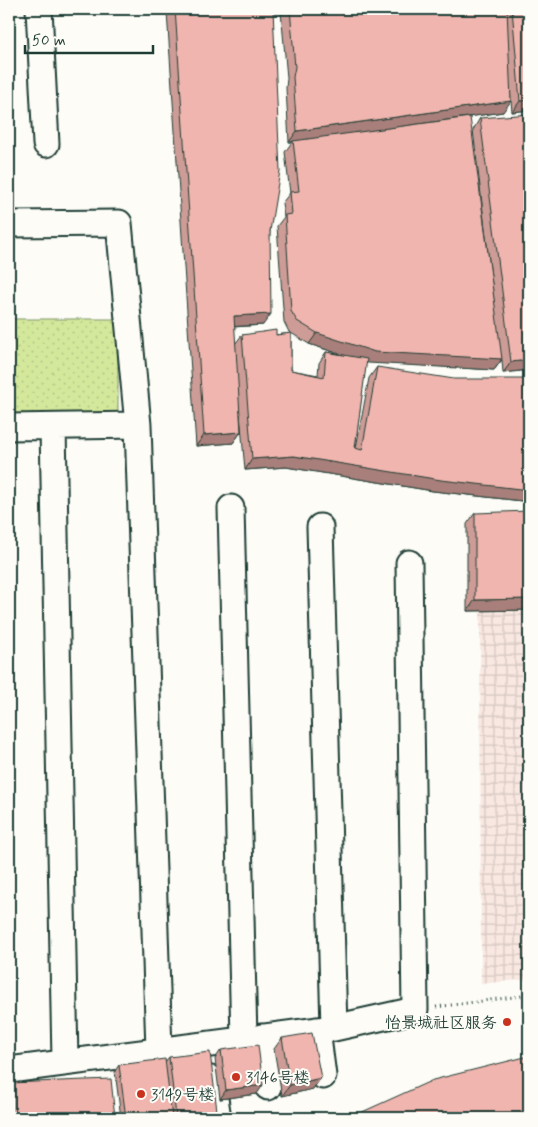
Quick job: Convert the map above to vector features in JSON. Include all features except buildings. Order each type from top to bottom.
[{"type":"street","points":[[39,9],[46,144]]},
{"type":"street","points":[[9,224],[119,223],[138,425],[160,1050]]},
{"type":"street","points":[[9,428],[138,425]]},
{"type":"street","points":[[53,427],[66,1062]]},
{"type":"street","points":[[231,508],[253,1038],[268,1087]]},
{"type":"street","points":[[320,527],[324,1076]]},
{"type":"street","points":[[9,1070],[325,1029],[415,1010],[409,563]]},
{"type":"street","points":[[207,1044],[218,1118]]},
{"type":"street","points":[[9,1090],[77,1084]]},
{"type":"path","points":[[415,1010],[529,995]]},
{"type":"shaded area","points":[[529,572],[529,979],[481,984],[480,575]]},
{"type":"green space","points":[[9,319],[118,319],[118,419],[9,419]]},
{"type":"place","name":"怡景城社区服务","points":[[507,1022]]},
{"type":"place","name":"3146号楼","points":[[236,1077]]},
{"type":"place","name":"3149号楼","points":[[141,1094]]}]
